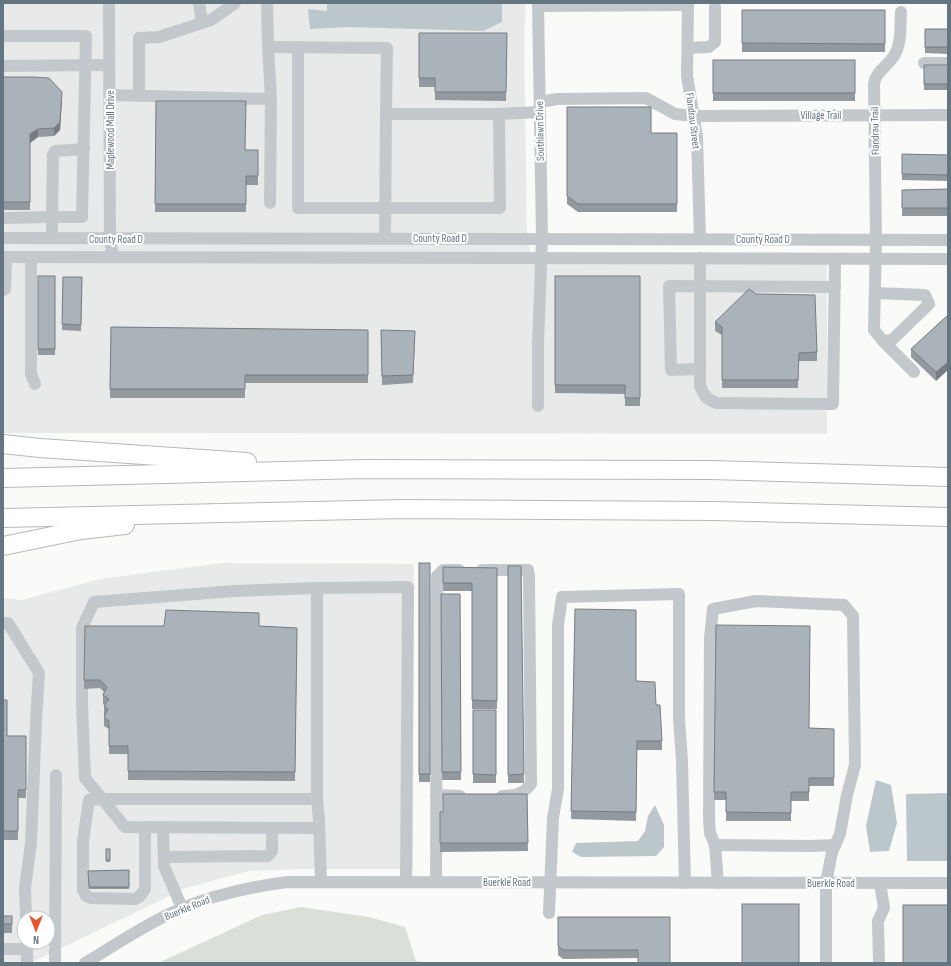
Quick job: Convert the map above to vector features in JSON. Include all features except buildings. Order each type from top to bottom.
[{"type":"highway","points":[[3,444],[40,448],[364,469]]},
{"type":"highway","points":[[3,478],[364,469],[710,470],[948,477]]},
{"type":"highway","points":[[3,518],[404,509],[714,511],[948,517]]},
{"type":"highway","points":[[3,546],[81,530],[255,512]]},
{"type":"street","name":"Maplewood Mall Drive","points":[[109,3],[110,239],[113,257]]},
{"type":"street","points":[[199,3],[202,23]]},
{"type":"street","points":[[139,96],[139,38],[159,37],[211,20],[235,3]]},
{"type":"street","points":[[267,3],[271,99],[270,203]]},
{"type":"street","points":[[538,5],[688,4]]},
{"type":"street","name":"Flandrau Street","points":[[688,4],[688,76],[697,142],[700,239]]},
{"type":"street","name":"Southlawn Drive","points":[[538,5],[542,238],[538,344],[538,406]]},
{"type":"street","points":[[688,48],[709,47],[715,42],[716,7]]},
{"type":"street","name":"Flandrau Trail","points":[[901,12],[899,45],[893,58],[878,74],[874,81],[876,240],[874,330],[914,372]]},
{"type":"street","points":[[3,36],[86,36],[82,217],[3,218]]},
{"type":"street","points":[[268,47],[387,48],[385,238]]},
{"type":"street","points":[[298,47],[298,208],[500,208],[499,114]]},
{"type":"street","points":[[924,63],[948,63]]},
{"type":"street","points":[[3,66],[109,65]]},
{"type":"street","points":[[110,95],[271,99]]},
{"type":"street","name":"Village Trail","points":[[386,114],[499,114],[540,107],[557,99],[646,98],[675,114],[693,116],[948,114]]},
{"type":"street","points":[[52,238],[53,156],[55,151],[84,149]]},
{"type":"street","name":"County Road D","points":[[3,238],[948,240]]},
{"type":"street","points":[[3,290],[5,289],[4,257]]},
{"type":"street","name":"County Road D","points":[[4,257],[948,259]]},
{"type":"street","points":[[31,257],[31,374],[35,384]]},
{"type":"street","points":[[700,258],[700,385],[702,392],[711,401],[717,403],[833,404],[835,259]]},
{"type":"street","points":[[700,370],[671,370],[669,286],[835,286]]},
{"type":"street","points":[[875,293],[925,295],[929,304],[892,340],[883,341]]},
{"type":"street","points":[[436,882],[437,576],[443,570],[528,570],[531,784],[526,790],[514,796],[491,796]]},
{"type":"street","points":[[319,828],[125,827],[85,778],[82,628],[94,602],[234,591],[408,587],[406,882]]},
{"type":"street","points":[[318,588],[317,798],[321,882]]},
{"type":"street","points":[[549,913],[553,818],[558,789],[558,625],[562,597],[679,594],[679,718],[682,761],[685,883]]},
{"type":"street","points":[[718,883],[715,845],[710,833],[709,819],[710,638],[713,609],[756,601],[844,605],[853,616],[855,765],[846,795],[840,834],[832,852],[826,883],[826,963]]},
{"type":"street","points":[[3,623],[8,623],[39,673],[31,843],[25,888],[26,910]]},
{"type":"street","points":[[55,963],[56,775]]},
{"type":"street","points":[[436,795],[475,796]]},
{"type":"street","points":[[145,827],[145,888],[140,896],[135,898],[91,898],[86,896],[83,890],[83,841],[89,800],[317,798]]},
{"type":"street","points":[[163,828],[164,866],[182,908]]},
{"type":"street","points":[[164,857],[268,856],[272,851],[272,828]]},
{"type":"street","points":[[715,845],[835,845]]},
{"type":"street","name":"Buerkle Road","points":[[85,963],[149,925],[182,908],[231,891],[259,885],[287,882],[948,883]]},
{"type":"street","points":[[879,963],[878,921],[884,908],[880,883]]},
{"type":"street","points":[[3,949],[16,947]]},
{"type":"street","points":[[27,950],[27,963]]},
{"type":"shaded area","points":[[3,3],[526,3],[524,38],[527,239],[532,257],[827,258],[827,434],[3,433]]},
{"type":"shaded area","points":[[327,3],[502,3],[502,22],[483,31],[349,27],[310,29],[308,9],[327,11]]},
{"type":"shaded area","points":[[221,563],[414,564],[413,869],[301,869],[249,871],[186,888],[29,963],[3,963],[3,598],[22,600],[100,579]]},
{"type":"shaded area","points":[[876,780],[891,785],[897,823],[889,851],[870,852],[866,826]]},
{"type":"shaded area","points":[[948,793],[948,861],[907,861],[906,794]]},
{"type":"shaded area","points":[[655,805],[664,825],[664,847],[656,856],[581,857],[572,852],[576,843],[638,841],[645,831],[648,816]]},
{"type":"shaded area","points":[[301,907],[369,917],[405,927],[416,961],[433,963],[158,963],[262,915]]}]
